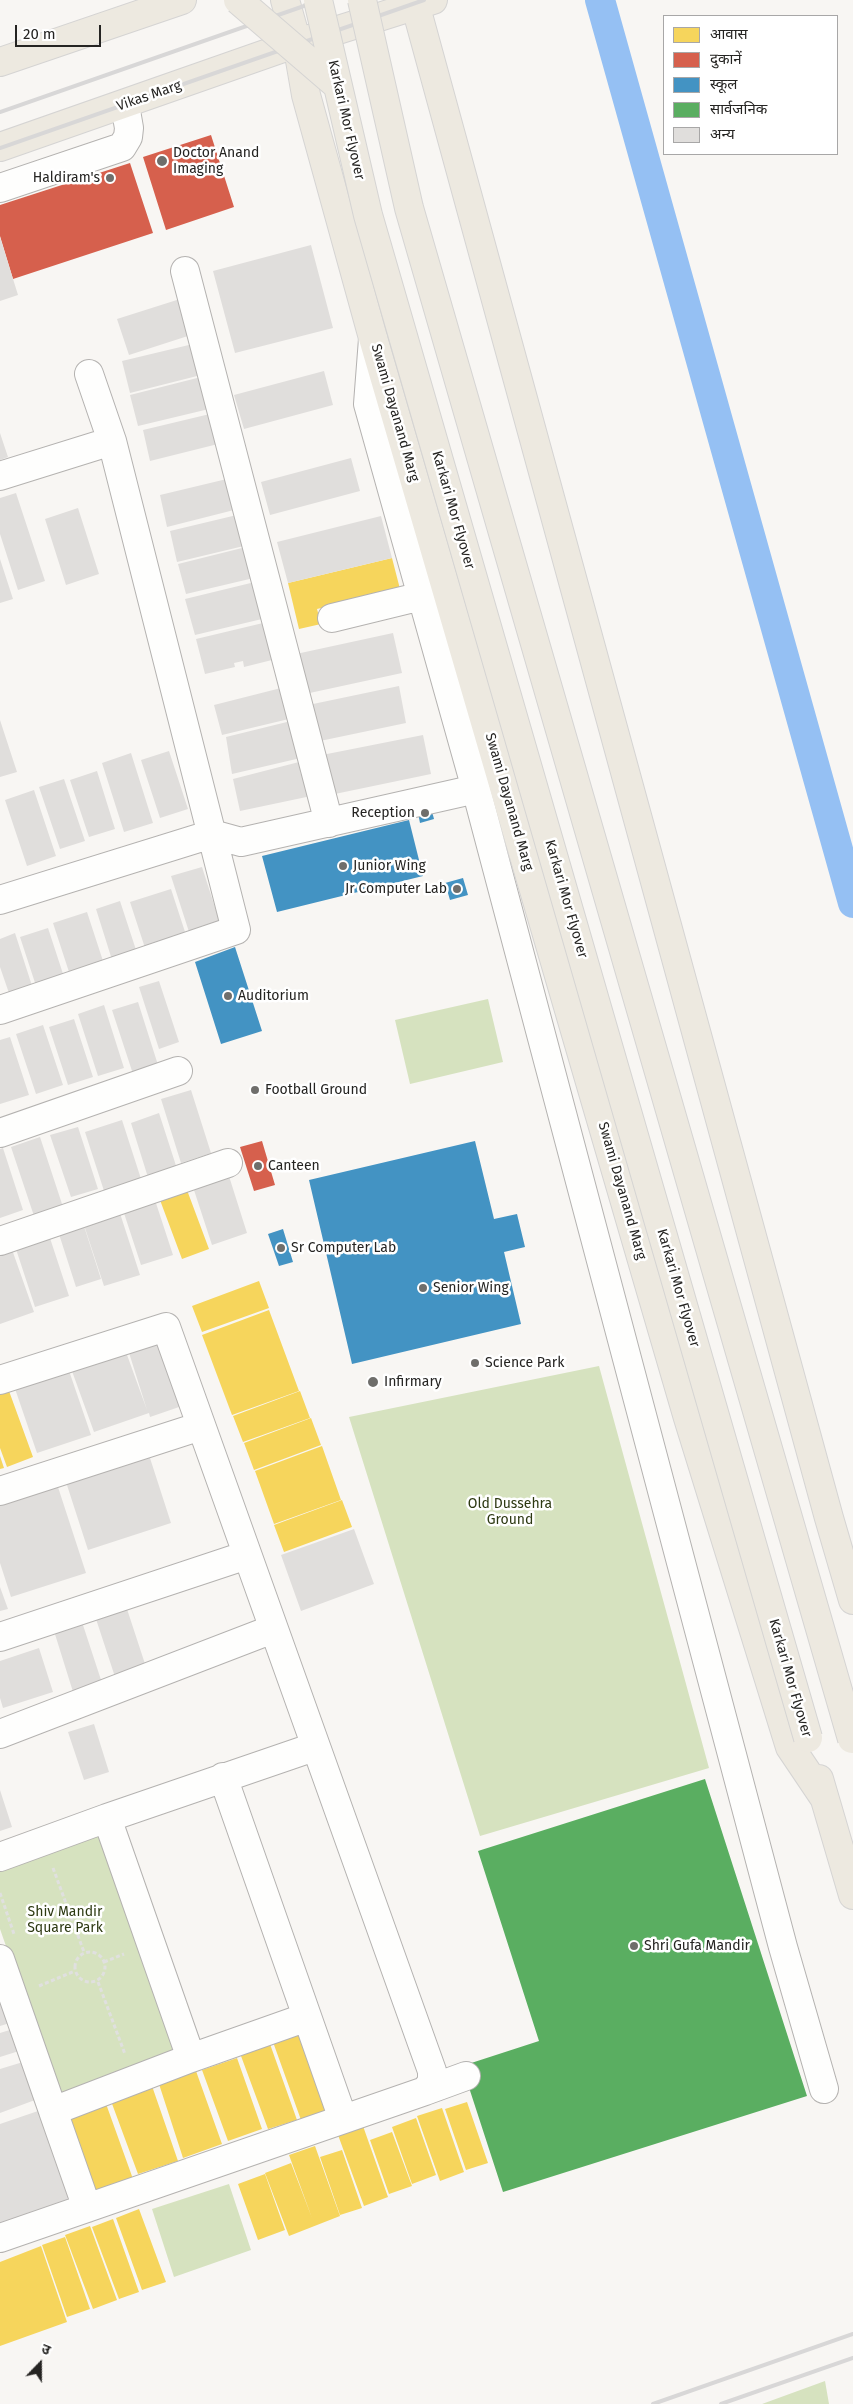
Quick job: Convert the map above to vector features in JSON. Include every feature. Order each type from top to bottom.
[{"type":"main road","points":[[0,62],[182,0]]},
{"type":"main road","points":[[238,0],[338,86]]},
{"type":"main road","name":"Swami Dayanand Marg","points":[[285,0],[297,43],[306,94],[373,338],[688,1418],[790,1747],[823,1796]]},
{"type":"main road","name":"Karkari Mor Flyover","points":[[318,0],[368,214],[808,1738],[823,1796]]},
{"type":"main road","points":[[362,0],[409,208],[852,1740]]},
{"type":"main road","points":[[421,2],[828,1518],[853,1600]]},
{"type":"main road","name":"Vikas Marg","points":[[0,147],[297,43],[421,2]]},
{"type":"main road","points":[[823,1796],[853,1895]]},
{"type":"street","points":[[0,188],[122,147],[128,137],[129,128],[125,104]]},
{"type":"street","points":[[185,271],[328,823]]},
{"type":"street","points":[[373,338],[368,404],[476,789],[783,1946],[824,2089]]},
{"type":"street","points":[[0,1010],[236,930],[112,441],[89,374]]},
{"type":"street","points":[[0,476],[112,441]]},
{"type":"street","points":[[332,618],[422,596]]},
{"type":"street","points":[[0,900],[212,834],[241,842],[476,789]]},
{"type":"street","points":[[0,1133],[178,1071]]},
{"type":"street","points":[[0,1241],[228,1163]]},
{"type":"street","points":[[0,1380],[166,1327],[248,1554],[314,1747],[432,2071],[432,2082],[425,2091]]},
{"type":"street","points":[[0,1491],[201,1426]]},
{"type":"street","points":[[0,1637],[248,1554]]},
{"type":"street","points":[[0,1734],[273,1629]]},
{"type":"street","points":[[0,1857],[223,1777],[314,1747]]},
{"type":"street","points":[[223,1777],[343,2119]]},
{"type":"street","points":[[107,1818],[191,2058]]},
{"type":"street","points":[[0,1959],[87,2208]]},
{"type":"street","points":[[53,2111],[191,2058],[307,2017]]},
{"type":"street","points":[[0,2238],[466,2076]]},
{"type":"path","points":[[49,1859],[84,1952]]},
{"type":"path","points":[[0,1893],[15,1936]]},
{"type":"path","points":[[104,1962],[132,1951]]},
{"type":"path","points":[[84,1952],[95,1953],[104,1962]]},
{"type":"path","points":[[84,1952],[77,1960],[75,1971],[82,1981],[89,1983],[98,1982],[102,1977],[104,1962]]},
{"type":"path","points":[[32,1988],[75,1971]]},
{"type":"path","points":[[98,1982],[128,2063]]},
{"type":"green space","points":[[488,999],[503,1062],[410,1084],[395,1020]]},
{"type":"green space","name":"Old Dussehra Ground","points":[[599,1366],[709,1768],[480,1836],[349,1417]]},
{"type":"green space","name":"Shiv Mandir Square Park","points":[[104,1829],[179,2055],[60,2100],[0,1929],[0,1865]]},
{"type":"green space","points":[[229,2184],[251,2250],[174,2277],[152,2209]]},
{"type":"green space","points":[[825,2381],[829,2404],[762,2404]]},
{"type":"building: आवास","points":[[392,558],[400,589],[317,609],[321,624],[299,629],[288,583]]},
{"type":"building: आवास","points":[[184,1182],[209,1249],[182,1259],[157,1192]]},
{"type":"building: आवास","points":[[259,1281],[269,1308],[202,1332],[192,1306]]},
{"type":"building: आवास","points":[[269,1310],[299,1391],[232,1415],[202,1335]]},
{"type":"building: आवास","points":[[5,1380],[33,1457],[7,1467],[0,1448],[0,1382]]},
{"type":"building: आवास","points":[[300,1391],[310,1418],[243,1442],[233,1416]]},
{"type":"building: आवास","points":[[311,1418],[321,1445],[254,1470],[244,1443]]},
{"type":"building: आवास","points":[[322,1446],[341,1500],[274,1524],[255,1471]]},
{"type":"building: आवास","points":[[0,1456],[4,1468],[0,1469]]},
{"type":"building: आवास","points":[[342,1500],[352,1527],[284,1552],[274,1525]]},
{"type":"building: आवास","points":[[305,2031],[331,2109],[301,2120],[273,2042]]},
{"type":"building: आवास","points":[[270,2044],[297,2120],[268,2129],[241,2056]]},
{"type":"building: आवास","points":[[237,2058],[262,2129],[228,2141],[202,2070]]},
{"type":"building: आवास","points":[[196,2071],[222,2144],[183,2158],[159,2084]]},
{"type":"building: आवास","points":[[152,2086],[178,2161],[138,2174],[111,2101]]},
{"type":"building: आवास","points":[[105,2101],[133,2179],[90,2195],[63,2117]]},
{"type":"building: आवास","points":[[467,2102],[488,2163],[466,2170],[445,2109]]},
{"type":"building: आवास","points":[[442,2108],[464,2172],[440,2181],[417,2116]]},
{"type":"building: आवास","points":[[416,2118],[436,2175],[412,2184],[392,2127]]},
{"type":"building: आवास","points":[[363,2126],[388,2197],[364,2206],[338,2135]]},
{"type":"building: आवास","points":[[392,2132],[412,2186],[389,2194],[370,2140]]},
{"type":"building: आवास","points":[[315,2146],[340,2216],[289,2236],[265,2173],[291,2163],[312,2218],[289,2155]]},
{"type":"building: आवास","points":[[342,2150],[362,2208],[340,2215],[320,2157]]},
{"type":"building: आवास","points":[[265,2174],[285,2230],[258,2240],[238,2184]]},
{"type":"building: आवास","points":[[139,2209],[166,2282],[142,2290],[116,2218]]},
{"type":"building: आवास","points":[[113,2219],[139,2292],[119,2299],[92,2227]]},
{"type":"building: आवास","points":[[90,2226],[117,2300],[93,2309],[65,2235]]},
{"type":"building: आवास","points":[[65,2237],[90,2309],[67,2317],[42,2245]]},
{"type":"building: आवास","points":[[41,2246],[67,2322],[0,2346],[0,2262]]},
{"type":"building: दुकानें","points":[[211,135],[234,207],[166,230],[143,157]]},
{"type":"building: दुकानें","points":[[130,163],[153,233],[13,279],[0,236],[0,205]]},
{"type":"building: दुकानें","name":"Canteen","points":[[262,1141],[275,1185],[254,1191],[240,1147]]},
{"type":"building: स्कूल","name":"Reception","points":[[430,804],[434,819],[420,823],[417,808]]},
{"type":"building: स्कूल","name":"Junior Wing","points":[[409,820],[423,876],[277,912],[262,856]]},
{"type":"building: स्कूल","name":"Jr Computer Lab","points":[[463,878],[468,895],[450,900],[445,883]]},
{"type":"building: स्कूल","name":"Auditorium","points":[[235,947],[262,1031],[221,1044],[195,962]]},
{"type":"building: स्कूल","name":"Senior Wing","points":[[475,1141],[494,1219],[517,1214],[525,1247],[504,1252],[521,1324],[352,1364],[309,1180]]},
{"type":"building: स्कूल","name":"Sr Computer Lab","points":[[283,1229],[293,1262],[279,1266],[268,1234]]},
{"type":"building: सार्वजनिक","name":"Shri Gufa Mandir","points":[[705,1779],[807,2096],[503,2192],[462,2066],[539,2041],[478,1851]]},
{"type":"building: अन्य","points":[[0,237],[18,295],[0,301]]},
{"type":"building: अन्य","points":[[311,245],[333,328],[235,353],[213,271]]},
{"type":"building: अन्य","points":[[180,299],[191,335],[129,355],[117,319]]},
{"type":"building: अन्य","points":[[193,344],[201,375],[130,393],[122,361]]},
{"type":"building: अन्य","points":[[324,371],[333,405],[244,429],[234,395]]},
{"type":"building: अन्य","points":[[201,377],[209,409],[138,426],[130,395]]},
{"type":"building: अन्य","points":[[214,413],[222,443],[150,461],[143,430]]},
{"type":"building: अन्य","points":[[0,433],[8,457],[0,460]]},
{"type":"building: अन्य","points":[[351,458],[360,491],[270,515],[261,482]]},
{"type":"building: अन्य","points":[[231,478],[238,509],[167,527],[160,495]]},
{"type":"building: अन्य","points":[[16,493],[45,581],[18,590],[0,534],[0,498]]},
{"type":"building: अन्य","points":[[78,508],[99,574],[66,585],[45,519]]},
{"type":"building: अन्य","points":[[241,514],[248,545],[177,562],[170,531]]},
{"type":"building: अन्य","points":[[381,516],[392,558],[288,583],[277,542]]},
{"type":"building: अन्य","points":[[250,546],[258,577],[186,594],[178,564]]},
{"type":"building: अन्य","points":[[0,559],[13,599],[0,603]]},
{"type":"building: अन्य","points":[[259,581],[262,619],[195,635],[185,599]]},
{"type":"building: अन्य","points":[[263,623],[272,660],[244,667],[243,661],[234,663],[235,667],[205,674],[196,639]]},
{"type":"building: अन्य","points":[[393,633],[402,673],[305,694],[296,654]]},
{"type":"building: अन्य","points":[[399,686],[406,723],[320,741],[313,704]]},
{"type":"building: अन्य","points":[[285,687],[293,718],[222,735],[214,705]]},
{"type":"building: अन्य","points":[[0,720],[17,772],[0,777]]},
{"type":"building: अन्य","points":[[295,720],[305,757],[232,774],[226,737]]},
{"type":"building: अन्य","points":[[423,735],[431,774],[330,795],[322,755]]},
{"type":"building: अन्य","points":[[169,751],[188,809],[160,818],[141,760]]},
{"type":"building: अन्य","points":[[131,753],[153,823],[124,832],[102,763]]},
{"type":"building: अन्य","points":[[299,762],[301,774],[308,772],[316,795],[240,811],[233,779]]},
{"type":"building: अन्य","points":[[97,771],[115,829],[89,837],[70,780]]},
{"type":"building: अन्य","points":[[64,779],[85,841],[60,849],[39,787]]},
{"type":"building: अन्य","points":[[34,790],[56,856],[27,866],[5,800]]},
{"type":"building: अन्य","points":[[202,867],[221,926],[190,935],[171,876]]},
{"type":"building: अन्य","points":[[171,889],[187,938],[146,951],[130,902]]},
{"type":"building: अन्य","points":[[120,901],[138,956],[113,963],[96,909]]},
{"type":"building: अन्य","points":[[87,912],[103,961],[69,972],[53,923]]},
{"type":"building: अन्य","points":[[48,928],[66,983],[38,992],[20,937]]},
{"type":"building: अन्य","points":[[15,933],[34,992],[11,999],[0,967],[0,939]]},
{"type":"building: अन्य","points":[[159,981],[179,1042],[159,1049],[139,987]]},
{"type":"building: अन्य","points":[[138,1002],[158,1065],[133,1074],[112,1010]]},
{"type":"building: अन्य","points":[[104,1005],[124,1068],[98,1076],[78,1014]]},
{"type":"building: अन्य","points":[[74,1019],[93,1077],[68,1085],[49,1027]]},
{"type":"building: अन्य","points":[[43,1025],[63,1085],[36,1094],[16,1034]]},
{"type":"building: अन्य","points":[[10,1037],[29,1095],[0,1104],[0,1040]]},
{"type":"building: अन्य","points":[[191,1090],[211,1153],[181,1163],[161,1099]]},
{"type":"building: अन्य","points":[[159,1113],[180,1178],[151,1187],[131,1123]]},
{"type":"building: अन्य","points":[[122,1120],[142,1182],[105,1194],[85,1132]]},
{"type":"building: अन्य","points":[[78,1127],[98,1189],[71,1197],[50,1135]]},
{"type":"building: अन्य","points":[[40,1137],[63,1207],[34,1216],[11,1147]]},
{"type":"building: अन्य","points":[[3,1148],[23,1210],[0,1218],[0,1149]]},
{"type":"building: अन्य","points":[[228,1173],[247,1233],[212,1245],[192,1184]]},
{"type":"building: अन्य","points":[[153,1194],[173,1255],[141,1265],[121,1204]]},
{"type":"building: अन्य","points":[[117,1204],[140,1275],[104,1286],[81,1216]]},
{"type":"building: अन्य","points":[[83,1223],[101,1279],[76,1287],[58,1231]]},
{"type":"building: अन्य","points":[[48,1232],[69,1296],[35,1307],[14,1243]]},
{"type":"building: अन्य","points":[[9,1241],[34,1312],[0,1324],[0,1244]]},
{"type":"building: अन्य","points":[[118,1330],[147,1410],[125,1340],[157,1330],[182,1406],[150,1417],[149,1413],[94,1432],[64,1349]]},
{"type":"building: अन्य","points":[[65,1359],[91,1435],[37,1453],[11,1377]]},
{"type":"building: अन्य","points":[[149,1455],[171,1523],[88,1550],[66,1482]]},
{"type":"building: अन्य","points":[[57,1484],[86,1573],[11,1597],[0,1563],[0,1503]]},
{"type":"building: अन्य","points":[[354,1529],[374,1584],[301,1611],[281,1555]]},
{"type":"building: अन्य","points":[[0,1587],[8,1609],[0,1611]]},
{"type":"building: अन्य","points":[[127,1609],[147,1670],[116,1680],[96,1619]]},
{"type":"building: अन्य","points":[[82,1622],[103,1686],[74,1695],[54,1631]]},
{"type":"building: अन्य","points":[[39,1648],[53,1692],[3,1708],[0,1698],[0,1661]]},
{"type":"building: अन्य","points":[[94,1724],[109,1772],[84,1780],[68,1732]]},
{"type":"building: अन्य","points":[[0,1790],[12,1827],[0,1831]]},
{"type":"building: अन्य","points":[[4,2002],[10,2023],[0,2026],[0,2003]]},
{"type":"building: अन्य","points":[[13,2029],[19,2051],[0,2057],[0,2033]]},
{"type":"building: अन्य","points":[[23,2062],[35,2100],[0,2113],[0,2069]]},
{"type":"building: अन्य","points":[[38,2111],[73,2202],[0,2226],[0,2124]]},
{"type":"waterway","points":[[600,0],[853,903]]},
{"type":"railway","points":[[0,112],[321,0]]},
{"type":"railway","points":[[0,148],[424,0]]},
{"type":"railway","points":[[653,2404],[853,2334]]},
{"type":"railway","points":[[721,2404],[853,2358]]},
{"type":"place","name":"Doctor Anand Imaging","points":[[162,161]]},
{"type":"place","name":"Haldiram's","points":[[110,178]]},
{"type":"place","name":"Reception","points":[[425,813]]},
{"type":"place","name":"Junior Wing","points":[[343,866]]},
{"type":"place","name":"Jr Computer Lab","points":[[457,889]]},
{"type":"place","name":"Auditorium","points":[[228,996]]},
{"type":"place","name":"Football Ground","points":[[255,1090]]},
{"type":"place","name":"Canteen","points":[[258,1166]]},
{"type":"place","name":"Sr Computer Lab","points":[[281,1248]]},
{"type":"place","name":"Senior Wing","points":[[423,1288]]},
{"type":"place","name":"Science Park","points":[[475,1363]]},
{"type":"place","name":"Infirmary","points":[[373,1382]]},
{"type":"place","name":"Shri Gufa Mandir","points":[[634,1946]]}]
